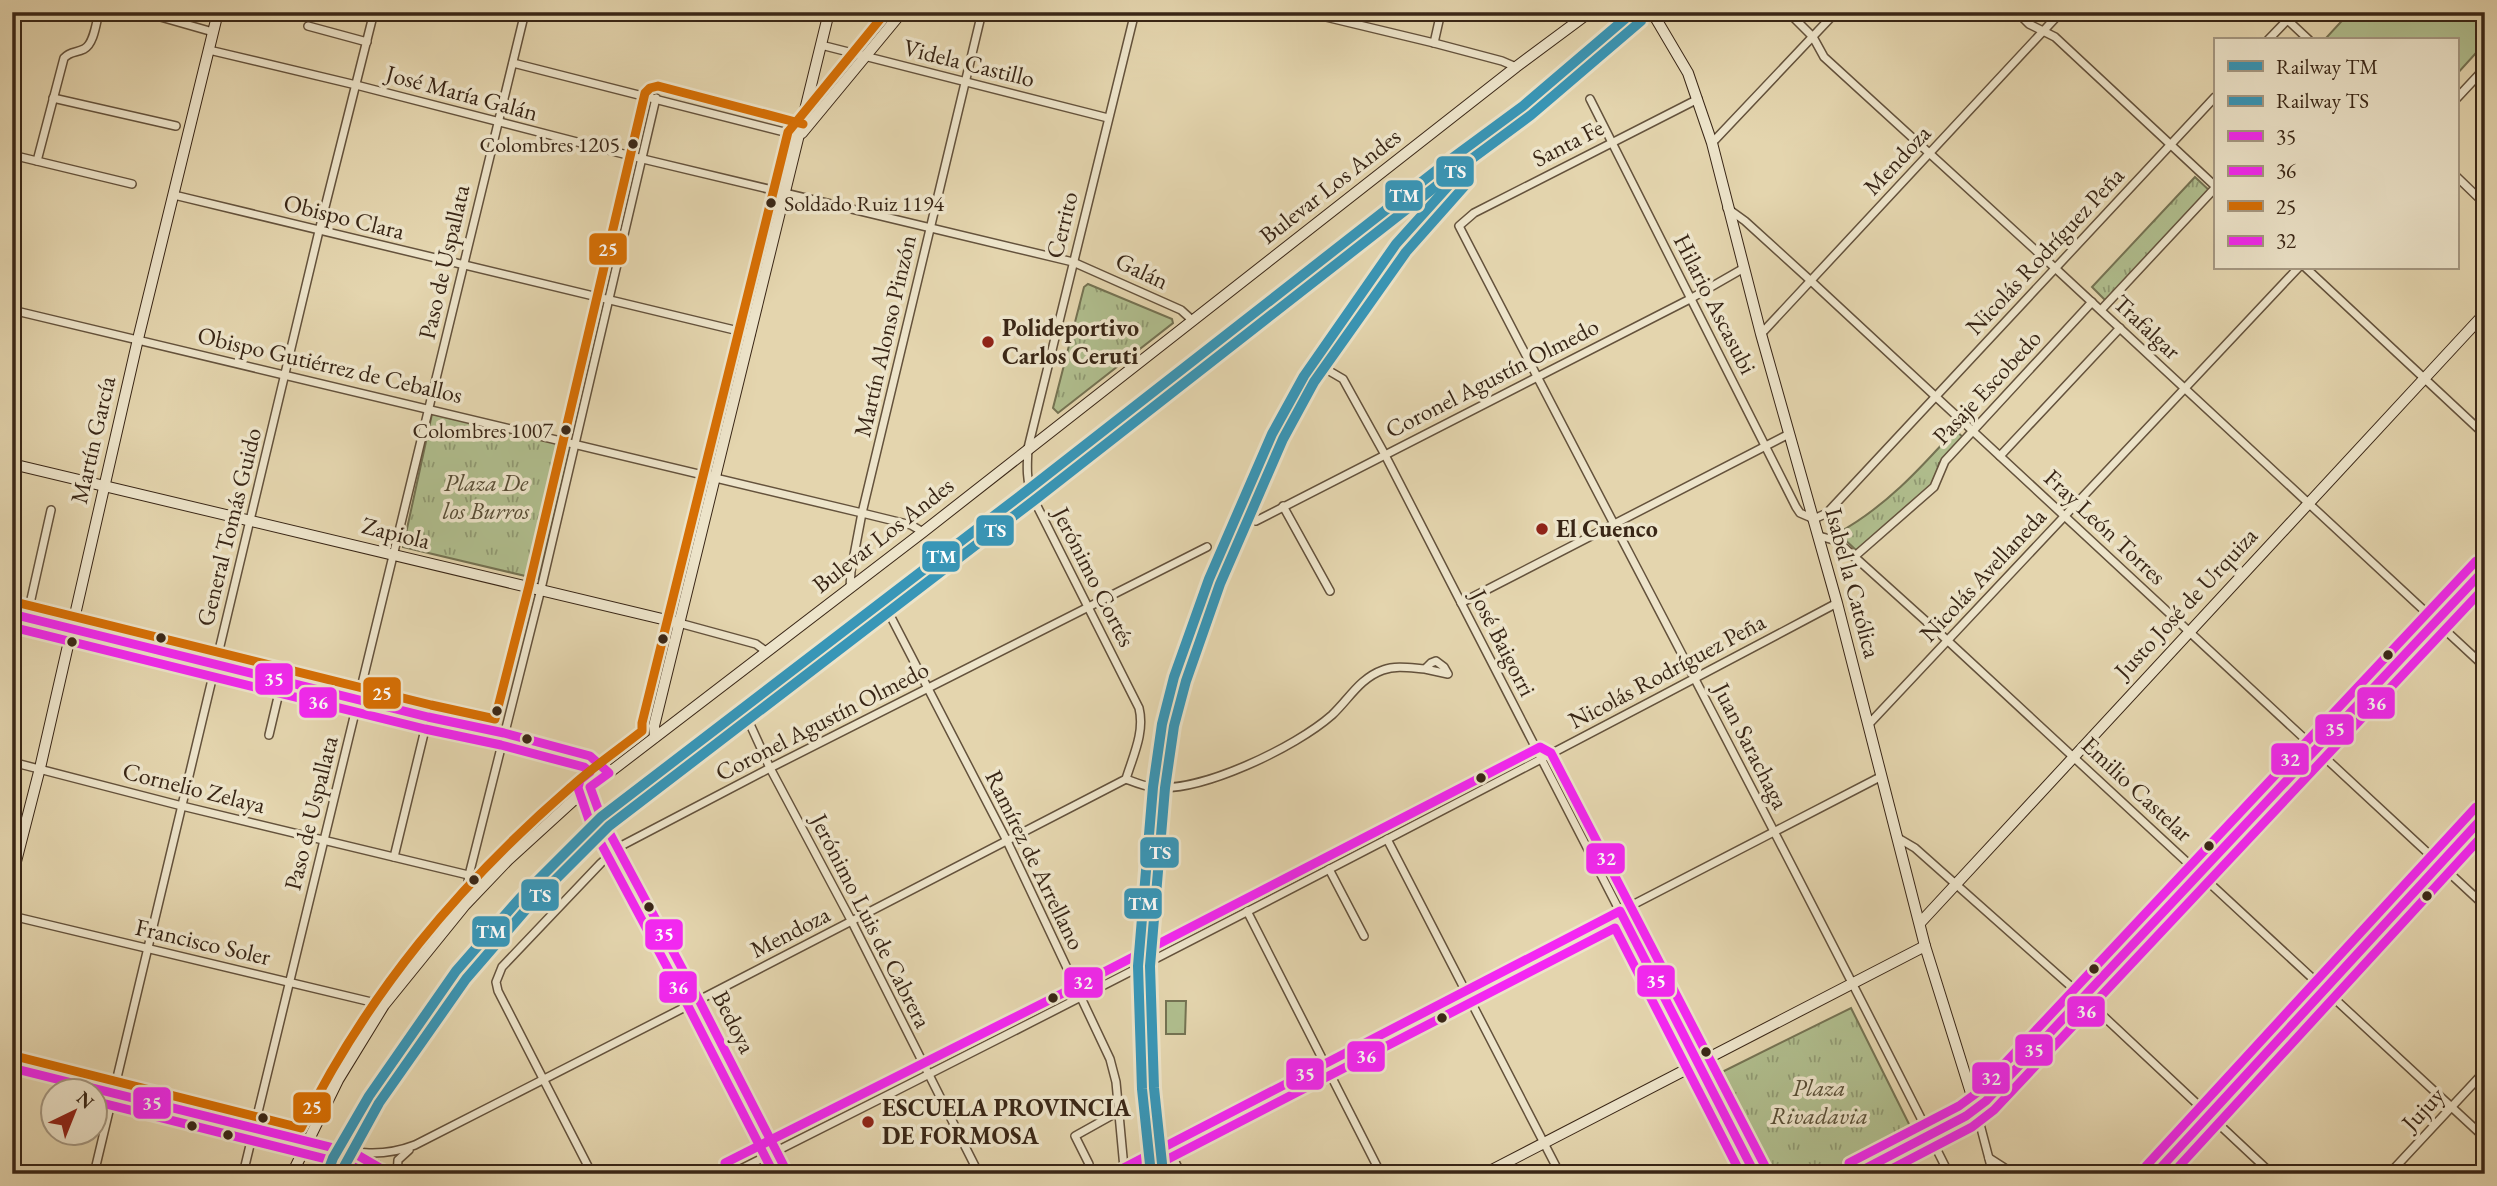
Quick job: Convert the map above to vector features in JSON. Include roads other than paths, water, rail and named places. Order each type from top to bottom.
[{"type":"main road","name":"Martín García","points":[[12,877],[218,12]]},
{"type":"main road","points":[[655,737],[654,726],[829,12]]},
{"type":"main road","points":[[800,136],[902,12]]},
{"type":"main road","name":"Bulevar Los Andes","points":[[292,1174],[338,1080],[384,1005],[465,905],[576,798],[923,532],[1516,67],[1590,12]]},
{"type":"main road","name":"Isabel la Católica","points":[[1652,12],[1688,73],[1712,143],[1761,334],[1837,603],[1925,946],[1976,1109]]},
{"type":"main road","name":"Justo José de Urquiza","points":[[1920,923],[2072,755],[2485,313]]},
{"type":"main road","name":"Zapiola","points":[[12,464],[679,623]]},
{"type":"main road","points":[[1855,1174],[1976,1109],[2084,998],[2485,569]]},
{"type":"main road","points":[[12,614],[428,717],[504,733],[590,756],[609,773]]},
{"type":"main road","name":"Bedoya","points":[[590,786],[601,817],[788,1174]]},
{"type":"main road","name":"Bedoya","points":[[576,798],[601,817]]},
{"type":"main road","points":[[1484,1174],[1925,946]]},
{"type":"main road","points":[[12,1068],[308,1142]]},
{"type":"street","points":[[37,161],[66,55],[83,50],[90,44],[99,12]]},
{"type":"street","points":[[143,12],[213,32]]},
{"type":"street","name":"General Tomás Guido","points":[[94,1174],[319,231],[374,12]]},
{"type":"street","name":"Paso de Uspallata","points":[[243,1174],[525,12]]},
{"type":"street","name":"Martín Alonso Pinzón","points":[[850,588],[850,570],[862,513],[982,12]]},
{"type":"street","name":"Cerrito","points":[[1028,448],[1135,12]]},
{"type":"street","points":[[1305,12],[1434,43],[1516,67]]},
{"type":"street","points":[[1434,43],[1441,12]]},
{"type":"street","name":"Trafalgar","points":[[1788,12],[1813,37],[1824,57],[2485,667]]},
{"type":"street","points":[[1712,143],[1836,12]]},
{"type":"street","points":[[2017,12],[2029,24],[2054,37],[2214,186]]},
{"type":"street","name":"Mendoza","points":[[1761,334],[2061,12]]},
{"type":"street","points":[[2279,12],[2307,38]]},
{"type":"street","points":[[2270,38],[2295,12]]},
{"type":"street","points":[[308,26],[367,43]]},
{"type":"street","name":"Videla Castillo","points":[[821,45],[1108,118]]},
{"type":"street","name":"José María Galán","points":[[209,50],[643,159],[1073,262]]},
{"type":"street","points":[[513,63],[800,136]]},
{"type":"street","points":[[2458,97],[2485,68]]},
{"type":"street","points":[[53,98],[176,126]]},
{"type":"street","points":[[465,905],[468,875],[541,589],[656,98]]},
{"type":"street","name":"Nicolás Rodríguez Peña","points":[[1814,519],[1827,513],[2214,98]]},
{"type":"street","name":"Hilario Ascasubi","points":[[1590,99],[1796,507],[1800,513],[1814,519]]},
{"type":"street","name":"Santa Fe","points":[[1459,226],[1474,213],[1698,99]]},
{"type":"street","points":[[12,155],[132,184]]},
{"type":"street","points":[[2458,178],[2485,204]]},
{"type":"street","points":[[2101,310],[2214,188]]},
{"type":"street","name":"Obispo Clara","points":[[174,195],[751,334]]},
{"type":"street","name":"Fray León Torres","points":[[1727,208],[1811,281],[2485,906]]},
{"type":"street","name":"Juan Sarachaga","points":[[1459,226],[1695,678],[1949,1174]]},
{"type":"street","name":"Galán","points":[[1073,262],[1181,310],[1192,320]]},
{"type":"street","name":"Coronel Agustín Olmedo","points":[[1256,521],[1384,453],[1690,299],[1744,268]]},
{"type":"street","name":"Nicolás Avellaneda","points":[[1868,726],[2296,270]]},
{"type":"street","points":[[2308,270],[2485,435]]},
{"type":"street","name":"Pasaje Escobedo","points":[[1854,557],[1934,487],[1945,461],[2092,302]]},
{"type":"street","name":"Obispo Gutiérrez de Ceballos","points":[[12,310],[715,477],[911,525],[923,532]]},
{"type":"street","points":[[2000,456],[2120,328]]},
{"type":"street","name":"José Baigorri","points":[[1319,365],[1343,379],[1384,453],[1755,1174]]},
{"type":"street","points":[[1461,603],[1789,435]]},
{"type":"street","name":"Jerónimo Cortés","points":[[1028,448],[1029,489],[1142,719],[1141,732],[1126,779]]},
{"type":"street","points":[[1283,506],[1330,591]]},
{"type":"street","points":[[27,617],[51,510]]},
{"type":"street","name":"Emilio Castelar","points":[[1819,536],[1837,541],[1948,641],[2485,1138]]},
{"type":"street","name":"Coronel Agustín Olmedo","points":[[543,1079],[498,991],[496,982],[502,967],[619,847],[1207,547]]},
{"type":"street","name":"Nicolás Rodríguez Peña","points":[[731,1174],[1081,998],[1837,603]]},
{"type":"street","name":"Ramírez de Arrellano","points":[[892,619],[1007,841],[1110,1059],[1116,1083],[1124,1168]]},
{"type":"street","name":"Zapiola","points":[[679,623],[756,644],[767,652]]},
{"type":"street","points":[[1126,779],[1153,788],[1181,786],[1209,779],[1253,762],[1308,734],[1332,715],[1363,681],[1380,671],[1392,667],[1425,669]]},
{"type":"street","points":[[269,736],[282,680]]},
{"type":"street","points":[[394,857],[428,717]]},
{"type":"street","name":"Jerónimo Luis de Cabrera","points":[[749,722],[770,768],[852,922],[979,1174]]},
{"type":"street","name":"Cornelio Zelaya","points":[[12,762],[489,880]]},
{"type":"street","points":[[1112,1174],[1882,776]]},
{"type":"street","name":"Mendoza","points":[[354,1153],[396,1152],[415,1145],[1126,779]]},
{"type":"street","points":[[2155,1174],[2485,815]]},
{"type":"street","points":[[1898,838],[1915,848],[2084,998],[2272,1174]]},
{"type":"street","points":[[1387,839],[1560,1174]]},
{"type":"street","points":[[1329,869],[1364,936]]},
{"type":"street","points":[[1247,911],[1381,1174]]},
{"type":"street","name":"Francisco Soler","points":[[12,916],[384,1005]]},
{"type":"street","name":"Jujuy","points":[[2389,1174],[2485,1071]]},
{"type":"street","points":[[543,1079],[592,1174]]},
{"type":"street","name":"Isabel la Católica","points":[[1976,1109],[1993,1174]]},
{"type":"street","points":[[1089,1164],[1075,1136],[1118,1112]]},
{"type":"street","points":[[308,1142],[354,1153],[390,1174]]},
{"type":"street","name":"Mendoza","points":[[397,1174],[398,1160],[415,1145]]},
{"type":"street","points":[[1167,1145],[1181,1174]]},
{"type":"street","points":[[1989,1158],[2014,1174]]},
{"type":"railway","points":[[1156,1174],[1148,1112],[1143,964],[1161,760],[1177,686],[1192,638],[1264,463],[1300,390],[1383,269],[1414,230],[1489,147],[1523,115],[1651,12]]},
{"type":"rail line","name":"TM","points":[[327,1174],[333,1158],[369,1096],[456,971],[520,898],[601,817],[1523,106],[1633,12]]},
{"type":"rail line","name":"TS","points":[[340,1174],[379,1103],[466,979],[529,906],[609,826],[1531,115],[1641,21]]},
{"type":"rail line","name":"TM","points":[[1151,1174],[1142,1089],[1138,966],[1153,787],[1162,724],[1174,677],[1209,579],[1272,434],[1304,376],[1396,244],[1460,173]]},
{"type":"rail line","name":"TS","points":[[1163,1173],[1154,1088],[1150,966],[1165,788],[1174,726],[1186,681],[1220,584],[1283,439],[1314,382],[1406,252],[1469,181]]},
{"type":"place","name":"Colombres 1205","points":[[633,144]]},
{"type":"place","name":"Soldado Ruiz 1194","points":[[771,203]]},
{"type":"place","name":"Polideportivo Carlos Ceruti","points":[[988,342]]},
{"type":"place","name":"Colombres 1007","points":[[566,430]]},
{"type":"place","name":"El Cuenco","points":[[1542,529]]},
{"type":"place","name":"ESCUELA PROVINCIA DE FORMOSA","points":[[868,1122]]},
{"type":"park label","name":"Plaza De los Burros","points":[[486,497]]},
{"type":"park label","name":"Plaza Rivadavia","points":[[1819,1102]]}]
